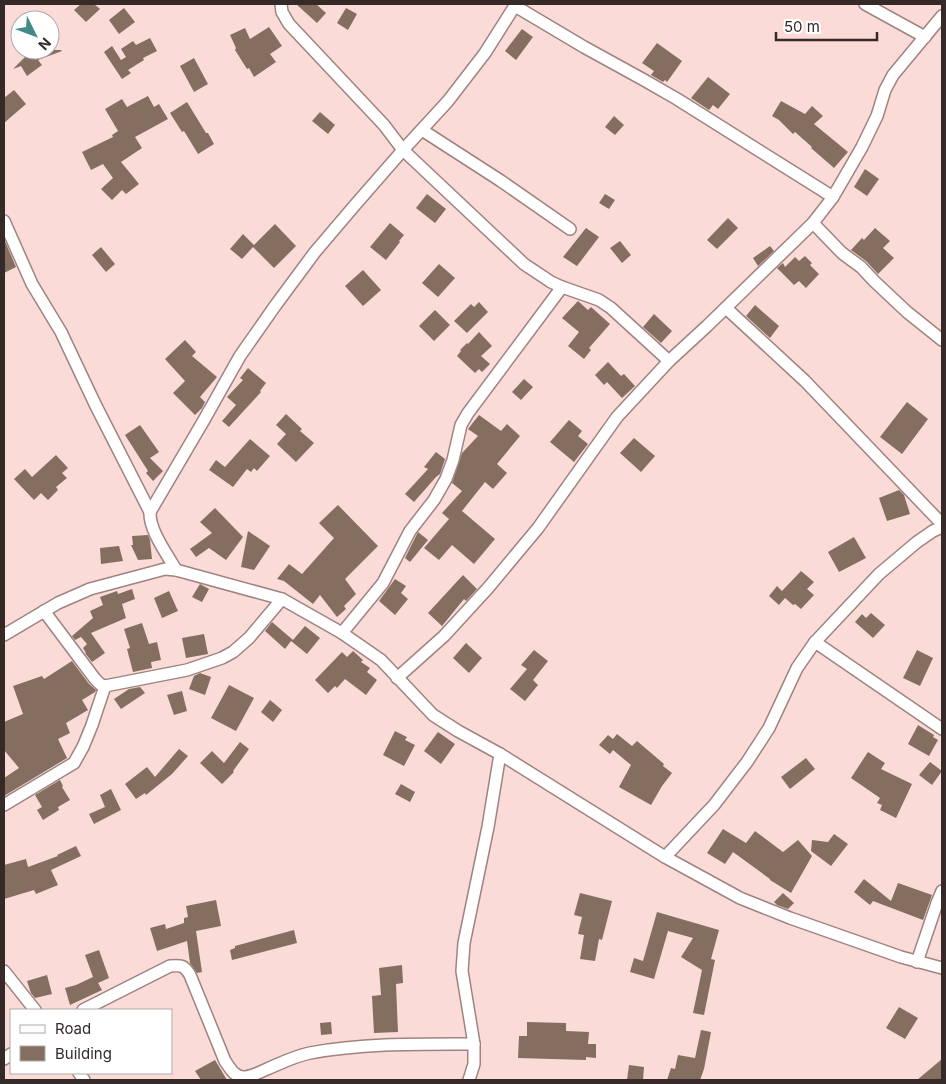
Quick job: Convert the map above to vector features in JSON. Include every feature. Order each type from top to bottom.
[{"type":"street","points":[[281,4],[282,12],[289,24],[384,125],[403,150],[524,264],[551,282],[591,296],[611,308],[669,361]]},
{"type":"street","points":[[865,4],[925,37]]},
{"type":"street","points":[[150,512],[240,356],[270,313],[315,252],[448,101],[485,53],[515,5],[584,47],[678,99],[833,197]]},
{"type":"street","points":[[397,678],[444,636],[488,588],[538,528],[617,417],[669,361],[813,223],[833,197],[862,146],[877,116],[885,90],[893,75],[942,16]]},
{"type":"street","points":[[422,130],[501,181],[570,229]]},
{"type":"street","points":[[4,221],[32,284],[61,332],[150,512],[152,527],[176,570]]},
{"type":"street","points":[[813,223],[842,253],[861,267],[907,312],[942,340]]},
{"type":"street","points":[[342,633],[383,583],[410,531],[434,500],[446,480],[461,425],[468,413],[562,287]]},
{"type":"street","points":[[665,857],[714,805],[747,762],[769,728],[797,668],[815,642],[879,574],[916,542],[942,526],[804,382],[726,308]]},
{"type":"street","points":[[4,635],[58,603],[99,586],[165,569],[176,570],[282,599],[342,633],[381,660],[433,715],[500,754],[665,857],[740,898],[901,958],[942,968]]},
{"type":"street","points":[[44,611],[95,679],[105,686],[187,670],[222,658],[233,652],[249,638],[282,599]]},
{"type":"street","points":[[815,642],[942,729]]},
{"type":"street","points":[[4,804],[74,763],[92,725],[105,686]]},
{"type":"street","points":[[469,1080],[474,1064],[474,1044],[462,971],[464,943],[488,827],[500,754]]},
{"type":"street","points":[[917,962],[936,902],[942,891]]},
{"type":"street","points":[[85,1009],[170,966],[180,965],[187,969],[226,1061],[237,1078],[259,1073],[308,1054],[334,1050],[390,1044],[474,1044]]},
{"type":"street","points":[[4,971],[34,1009]]},
{"type":"building","points":[[81,4],[94,4],[100,9],[86,22],[74,10]]},
{"type":"building","points":[[296,4],[316,4],[326,13],[317,23]]},
{"type":"building","points":[[124,8],[135,22],[119,34],[109,20]]},
{"type":"building","points":[[346,8],[357,14],[348,30],[337,23]]},
{"type":"building","points":[[269,27],[282,46],[270,54],[276,62],[254,77],[235,50],[236,48],[230,35],[245,28],[250,39]]},
{"type":"building","points":[[522,29],[533,37],[516,60],[505,51]]},
{"type":"building","points":[[150,38],[157,51],[143,58],[144,60],[128,70],[131,73],[122,79],[104,52],[112,46],[121,60],[126,57],[121,49],[133,41],[136,45]]},
{"type":"building","points":[[657,43],[682,61],[667,82],[665,80],[663,82],[651,75],[654,71],[642,63]]},
{"type":"building","points":[[194,58],[208,84],[194,92],[180,66]]},
{"type":"building","points":[[22,60],[38,60],[42,65],[27,76],[21,66],[13,69]]},
{"type":"building","points":[[708,77],[730,94],[718,109],[713,105],[709,110],[691,98]]},
{"type":"building","points":[[14,90],[26,104],[4,123],[4,98]]},
{"type":"building","points":[[148,96],[154,107],[159,104],[168,119],[135,137],[142,148],[121,162],[139,184],[126,194],[122,190],[112,200],[101,189],[113,178],[103,164],[91,170],[82,152],[113,137],[112,135],[118,131],[105,109],[122,99],[127,107]]},
{"type":"building","points":[[781,101],[805,114],[812,106],[823,116],[814,124],[848,152],[834,168],[795,132],[793,134],[779,120],[772,116]]},
{"type":"building","points":[[187,102],[214,144],[198,154],[170,113]]},
{"type":"building","points":[[320,112],[335,125],[328,134],[312,121]]},
{"type":"building","points":[[614,116],[624,125],[615,135],[605,127]]},
{"type":"building","points":[[865,169],[879,179],[867,196],[854,187]]},
{"type":"building","points":[[427,194],[446,209],[435,223],[416,208]]},
{"type":"building","points":[[605,194],[615,200],[609,209],[599,203]]},
{"type":"building","points":[[728,218],[738,228],[717,249],[707,240]]},
{"type":"building","points":[[390,223],[404,235],[386,260],[370,247]]},
{"type":"building","points":[[275,224],[296,246],[274,268],[253,247],[242,259],[230,249],[243,234],[254,245]]},
{"type":"building","points":[[586,228],[599,237],[577,266],[563,257]]},
{"type":"building","points":[[875,228],[890,241],[883,248],[894,258],[878,274],[866,261],[851,250]]},
{"type":"building","points":[[4,239],[16,267],[4,273]]},
{"type":"building","points":[[620,241],[631,255],[622,263],[610,248]]},
{"type":"building","points":[[770,246],[774,251],[758,266],[753,258]]},
{"type":"building","points":[[101,247],[115,264],[106,272],[92,255]]},
{"type":"building","points":[[805,256],[812,263],[810,265],[819,274],[806,288],[799,281],[794,285],[777,268],[783,263],[785,267],[795,257],[799,261]]},
{"type":"building","points":[[439,264],[455,278],[438,297],[422,283]]},
{"type":"building","points":[[363,270],[381,290],[363,306],[345,286]]},
{"type":"building","points":[[578,301],[588,310],[591,307],[610,324],[589,348],[591,350],[584,359],[568,346],[579,332],[562,318]]},
{"type":"building","points":[[479,302],[488,312],[467,333],[454,321],[471,304],[474,307]]},
{"type":"building","points":[[755,305],[779,326],[770,338],[746,316]]},
{"type":"building","points":[[435,310],[450,325],[434,341],[419,326]]},
{"type":"building","points":[[654,314],[672,331],[661,343],[643,327]]},
{"type":"building","points":[[479,332],[492,346],[481,356],[490,364],[482,372],[479,369],[475,373],[457,356],[460,350]]},
{"type":"building","points":[[185,340],[196,352],[192,356],[217,377],[200,397],[205,402],[195,415],[173,393],[185,381],[165,359]]},
{"type":"building","points":[[608,362],[621,376],[624,374],[635,386],[622,398],[607,382],[604,385],[595,375]]},
{"type":"building","points":[[248,368],[266,383],[261,392],[229,427],[222,421],[236,405],[227,397],[243,380],[240,378]]},
{"type":"building","points":[[524,379],[533,387],[521,400],[512,392]]},
{"type":"building","points":[[907,402],[928,419],[902,454],[880,437]]},
{"type":"building","points":[[286,414],[302,429],[300,431],[314,443],[296,462],[277,444],[286,434],[276,425]]},
{"type":"building","points":[[479,415],[501,431],[507,424],[520,436],[497,464],[507,473],[493,489],[485,482],[462,511],[495,539],[474,564],[452,545],[439,560],[424,548],[449,519],[442,513],[462,491],[452,483],[462,453],[478,436],[468,429]]},
{"type":"building","points":[[569,420],[582,431],[578,436],[588,444],[574,462],[550,442]]},
{"type":"building","points":[[140,425],[159,452],[150,458],[163,471],[153,481],[146,473],[148,471],[125,435]]},
{"type":"building","points":[[634,438],[655,456],[641,472],[620,453]]},
{"type":"building","points":[[250,439],[270,456],[257,471],[254,468],[251,472],[247,469],[233,487],[209,470],[216,460],[225,467]]},
{"type":"building","points":[[436,452],[445,459],[440,474],[414,502],[405,494],[428,469],[424,467]]},
{"type":"building","points":[[56,455],[68,468],[62,473],[67,478],[56,487],[58,490],[48,500],[41,493],[34,500],[14,479],[25,469],[32,477]]},
{"type":"building","points":[[899,490],[904,495],[910,514],[887,521],[879,498]]},
{"type":"building","points":[[338,505],[378,546],[345,579],[356,594],[344,606],[346,609],[337,617],[320,595],[313,604],[284,581],[277,579],[289,564],[302,574],[334,538],[319,523]]},
{"type":"building","points":[[215,508],[243,537],[226,560],[209,548],[196,557],[190,549],[212,533],[200,522]]},
{"type":"building","points":[[248,531],[270,546],[254,570],[241,567]]},
{"type":"building","points":[[418,532],[428,540],[410,562],[405,558]]},
{"type":"building","points":[[148,535],[152,559],[138,560],[131,545],[133,545],[132,536]]},
{"type":"building","points":[[854,537],[866,558],[839,572],[828,552]]},
{"type":"building","points":[[119,546],[123,561],[101,564],[100,548]]},
{"type":"building","points":[[801,571],[814,582],[807,589],[814,595],[801,609],[785,598],[779,605],[769,596],[777,586],[782,591]]},
{"type":"building","points":[[463,575],[477,589],[466,601],[464,599],[442,626],[428,613]]},
{"type":"building","points":[[395,579],[406,586],[401,593],[408,599],[395,615],[379,601]]},
{"type":"building","points":[[200,584],[209,589],[202,602],[192,597]]},
{"type":"building","points":[[132,589],[135,599],[122,604],[126,618],[91,633],[105,653],[92,662],[83,648],[87,644],[81,637],[75,640],[72,636],[93,618],[90,611],[103,605],[100,597],[117,591],[118,594]]},
{"type":"building","points":[[169,591],[178,611],[162,618],[154,598]]},
{"type":"building","points":[[871,613],[885,625],[873,638],[855,622],[862,614],[866,618]]},
{"type":"building","points":[[272,622],[293,640],[305,626],[320,638],[307,654],[291,641],[285,649],[265,631]]},
{"type":"building","points":[[142,623],[149,644],[157,642],[161,660],[151,662],[152,668],[133,672],[127,649],[130,648],[124,629]]},
{"type":"building","points":[[204,634],[208,654],[186,658],[182,638]]},
{"type":"building","points":[[466,643],[482,658],[469,673],[453,658]]},
{"type":"building","points":[[534,650],[548,661],[533,680],[538,685],[525,701],[510,689],[527,669],[521,665]]},
{"type":"building","points":[[917,650],[933,658],[920,686],[903,678]]},
{"type":"building","points":[[353,651],[363,660],[361,662],[370,668],[367,672],[377,680],[366,695],[345,679],[337,688],[335,686],[328,693],[315,680],[342,652],[347,657]]},
{"type":"building","points":[[72,661],[89,684],[96,690],[82,700],[88,710],[66,723],[70,733],[58,739],[67,758],[4,796],[4,778],[19,768],[4,750],[4,722],[23,714],[13,686],[42,676],[44,679]]},
{"type":"building","points":[[200,673],[211,677],[205,695],[189,689],[194,676]]},
{"type":"building","points":[[229,685],[254,698],[236,731],[211,718]]},
{"type":"building","points":[[140,687],[145,693],[121,709],[114,699],[129,689]]},
{"type":"building","points":[[182,691],[187,711],[174,715],[167,695]]},
{"type":"building","points":[[270,700],[282,710],[273,722],[261,712]]},
{"type":"building","points":[[918,725],[934,735],[933,737],[938,740],[929,756],[908,744]]},
{"type":"building","points":[[395,731],[407,737],[405,740],[415,745],[404,766],[383,755]]},
{"type":"building","points":[[438,732],[455,744],[441,764],[424,751]]},
{"type":"building","points":[[617,734],[632,746],[637,741],[672,773],[651,805],[619,787],[631,765],[613,750],[610,754],[599,745],[608,735],[613,739]]},
{"type":"building","points":[[240,742],[249,749],[234,772],[222,784],[200,763],[212,751],[224,763]]},
{"type":"building","points":[[179,749],[188,756],[172,774],[146,795],[145,793],[136,799],[125,784],[147,767],[155,777]]},
{"type":"building","points":[[868,752],[885,763],[881,769],[912,784],[896,818],[880,810],[882,805],[877,803],[880,798],[851,778]]},
{"type":"building","points":[[806,758],[815,769],[790,789],[781,777]]},
{"type":"building","points":[[930,762],[942,771],[932,785],[919,775]]},
{"type":"building","points":[[60,780],[70,800],[58,807],[59,810],[43,820],[37,810],[42,807],[35,795]]},
{"type":"building","points":[[401,784],[415,792],[410,802],[395,794]]},
{"type":"building","points":[[111,789],[121,810],[94,824],[89,814],[105,807],[100,795]]},
{"type":"building","points":[[723,829],[746,843],[755,831],[783,852],[798,840],[812,856],[791,893],[770,880],[733,852],[725,864],[707,853]]},
{"type":"building","points":[[834,834],[848,844],[831,866],[811,851],[812,840],[828,842]]},
{"type":"building","points":[[76,846],[81,856],[51,870],[58,885],[36,894],[34,890],[4,899],[4,865],[26,859],[28,867],[58,856]]},
{"type":"building","points":[[864,879],[891,901],[898,883],[932,895],[923,920],[873,901],[870,905],[854,892]]},
{"type":"building","points":[[580,893],[612,901],[602,940],[599,939],[595,961],[580,959],[584,935],[578,934],[582,917],[574,915]]},
{"type":"building","points":[[783,893],[794,903],[788,909],[774,902]]},
{"type":"building","points":[[216,900],[221,926],[196,931],[202,972],[197,973],[190,963],[187,941],[157,951],[150,928],[165,924],[166,929],[184,923],[184,918],[188,917],[186,906]]},
{"type":"building","points":[[657,912],[719,930],[711,959],[715,960],[704,1015],[693,1013],[702,970],[681,957],[693,938],[668,931],[654,979],[630,972],[634,958],[643,961]]},
{"type":"building","points":[[294,930],[297,943],[232,960],[230,950],[235,948],[235,946]]},
{"type":"building","points":[[99,950],[109,978],[98,983],[102,990],[70,1005],[65,988],[93,977],[85,955]]},
{"type":"building","points":[[402,965],[403,983],[396,984],[398,1032],[374,1033],[372,996],[381,995],[379,968]]},
{"type":"building","points":[[47,975],[52,994],[35,998],[27,981]]},
{"type":"building","points":[[899,1007],[918,1018],[905,1039],[886,1028]]},
{"type":"building","points":[[331,1022],[332,1034],[321,1035],[320,1023]]},
{"type":"building","points":[[527,1022],[566,1023],[566,1031],[589,1032],[588,1044],[596,1044],[596,1058],[586,1057],[586,1060],[518,1058],[519,1036],[527,1036]]},
{"type":"building","points":[[701,1030],[711,1032],[700,1080],[667,1080],[671,1068],[675,1069],[678,1055],[695,1058]]},
{"type":"building","points":[[942,1059],[942,1080],[917,1080]]},
{"type":"building","points":[[215,1060],[227,1080],[201,1080],[195,1071]]},
{"type":"building","points":[[629,1065],[644,1067],[643,1080],[627,1080]]}]
